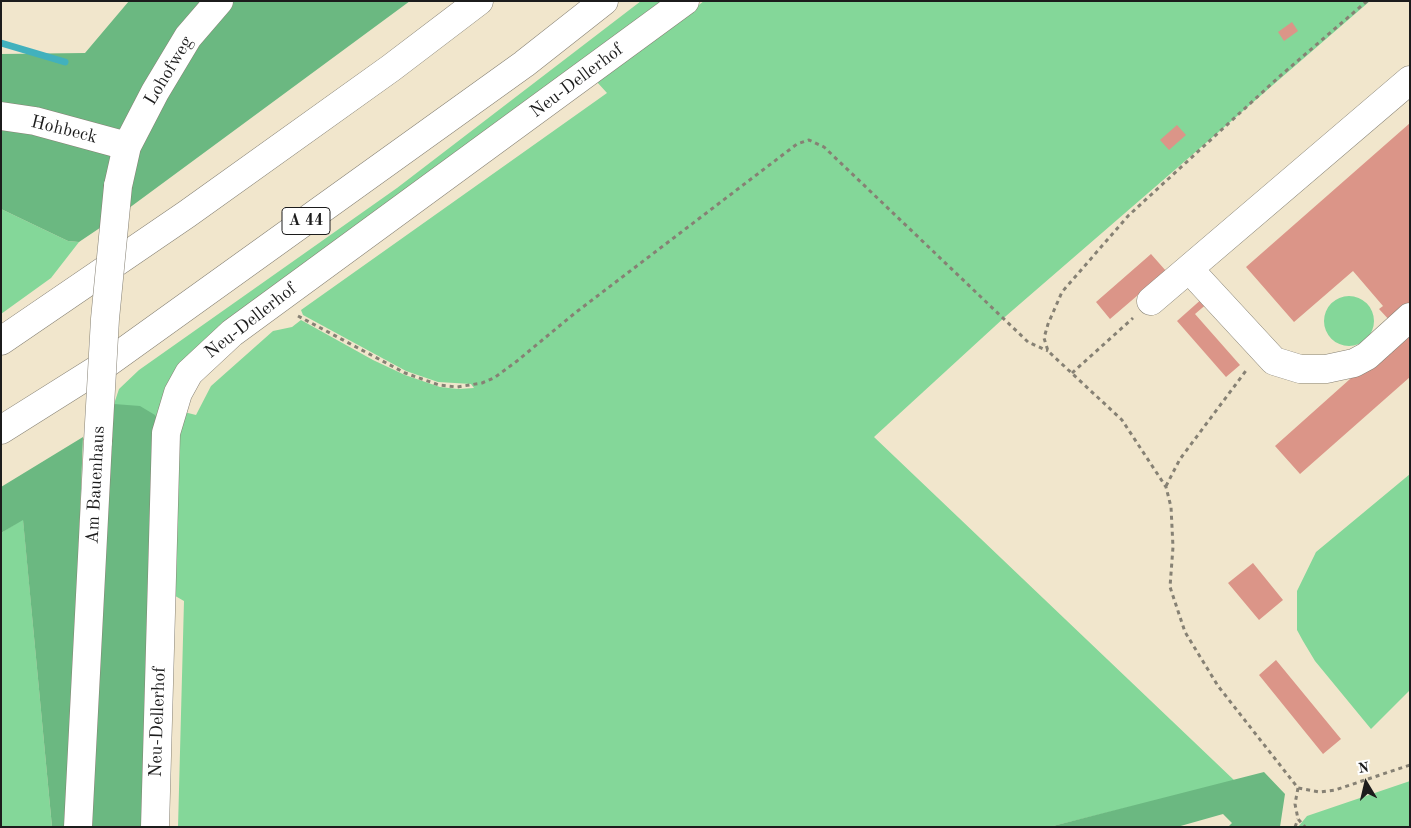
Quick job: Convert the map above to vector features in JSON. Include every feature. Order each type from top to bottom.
[{"type":"main road","name":"Lohofweg","points":[[127,146],[155,92],[188,37],[219,1]]},
{"type":"main road","points":[[1,341],[187,214],[391,68],[479,1]]},
{"type":"main road","name":"A 44","points":[[1,430],[110,362],[524,64],[604,1]]},
{"type":"main road","name":"Neu-Dellerhof","points":[[155,827],[166,434],[171,411],[189,374],[201,360],[232,333],[273,302],[478,155],[685,1]]},
{"type":"main road","points":[[1151,301],[1410,80]]},
{"type":"main road","name":"Hohbeck","points":[[1,116],[35,121],[127,146]]},
{"type":"main road","name":"Am Bauenhaus","points":[[78,827],[105,319],[118,186],[127,146]]},
{"type":"main road","points":[[1189,269],[1274,361],[1300,368],[1326,369],[1354,363],[1367,356],[1410,317]]},
{"type":"path","points":[[1048,351],[1044,338],[1062,292],[1128,216],[1280,76],[1367,1]]},
{"type":"path","points":[[273,302],[405,373],[439,385],[464,387],[482,383],[494,378],[517,361],[575,313],[797,144],[809,140],[824,147],[1028,342],[1048,351],[1122,420],[1166,486],[1171,506],[1173,547],[1170,587],[1185,632],[1218,686],[1298,788],[1319,792],[1335,790],[1394,772],[1410,765]]},
{"type":"path","points":[[1072,373],[1151,301]]},
{"type":"path","points":[[1166,486],[1180,459],[1249,367],[1265,351]]},
{"type":"path","points":[[1295,827],[1298,819],[1295,798],[1298,788]]},
{"type":"path","points":[[1298,819],[1305,827]]},
{"type":"green space","points":[[129,1],[410,1],[125,211],[79,242],[68,241],[1,209],[1,54],[85,53]]},
{"type":"green space","points":[[641,1],[673,1],[227,326],[162,428],[114,404],[119,389],[139,370],[397,188]]},
{"type":"green space","points":[[704,1],[1370,1],[1006,316],[874,437],[1235,781],[1049,827],[178,827],[184,601],[170,593],[180,411],[196,415],[211,386],[273,331],[292,327],[301,320],[373,360],[405,375],[440,387],[474,388],[471,384],[438,382],[406,371],[303,315],[301,310],[607,93],[597,82]]},
{"type":"green space","points":[[1,209],[68,241],[79,242],[51,278],[1,314]]},
{"type":"green space","points":[[1344,296],[1354,296],[1367,303],[1374,316],[1374,326],[1367,339],[1354,346],[1344,346],[1335,342],[1328,335],[1324,326],[1324,316],[1328,307],[1335,300]]},
{"type":"green space","points":[[114,404],[140,406],[155,415],[162,428],[144,827],[90,827]]},
{"type":"green space","points":[[83,437],[68,827],[52,827],[23,520],[1,533],[1,487]]},
{"type":"green space","points":[[1410,474],[1410,690],[1371,729],[1315,661],[1297,630],[1297,591],[1316,552]]},
{"type":"green space","points":[[23,519],[52,827],[1,827],[1,533]]},
{"type":"green space","points":[[1264,772],[1285,794],[1280,827],[1228,827],[1232,823],[1223,814],[1177,827],[1049,827]]},
{"type":"green space","points":[[1410,781],[1410,827],[1298,827],[1307,816]]},
{"type":"building","points":[[1292,22],[1298,31],[1284,41],[1278,32]]},
{"type":"building","points":[[1410,123],[1410,307],[1392,323],[1379,309],[1383,306],[1353,271],[1294,322],[1246,267]]},
{"type":"building","points":[[1177,125],[1186,135],[1169,150],[1160,140]]},
{"type":"building","points":[[1151,254],[1166,271],[1110,319],[1096,302]]},
{"type":"building","points":[[1204,297],[1209,302],[1195,314],[1240,365],[1226,377],[1177,321]]},
{"type":"building","points":[[1406,329],[1410,334],[1410,377],[1300,474],[1275,446]]},
{"type":"building","points":[[1253,563],[1283,600],[1259,620],[1228,583]]},
{"type":"building","points":[[1276,660],[1341,739],[1323,754],[1259,675]]},
{"type":"waterway","points":[[1,43],[65,62]]}]
